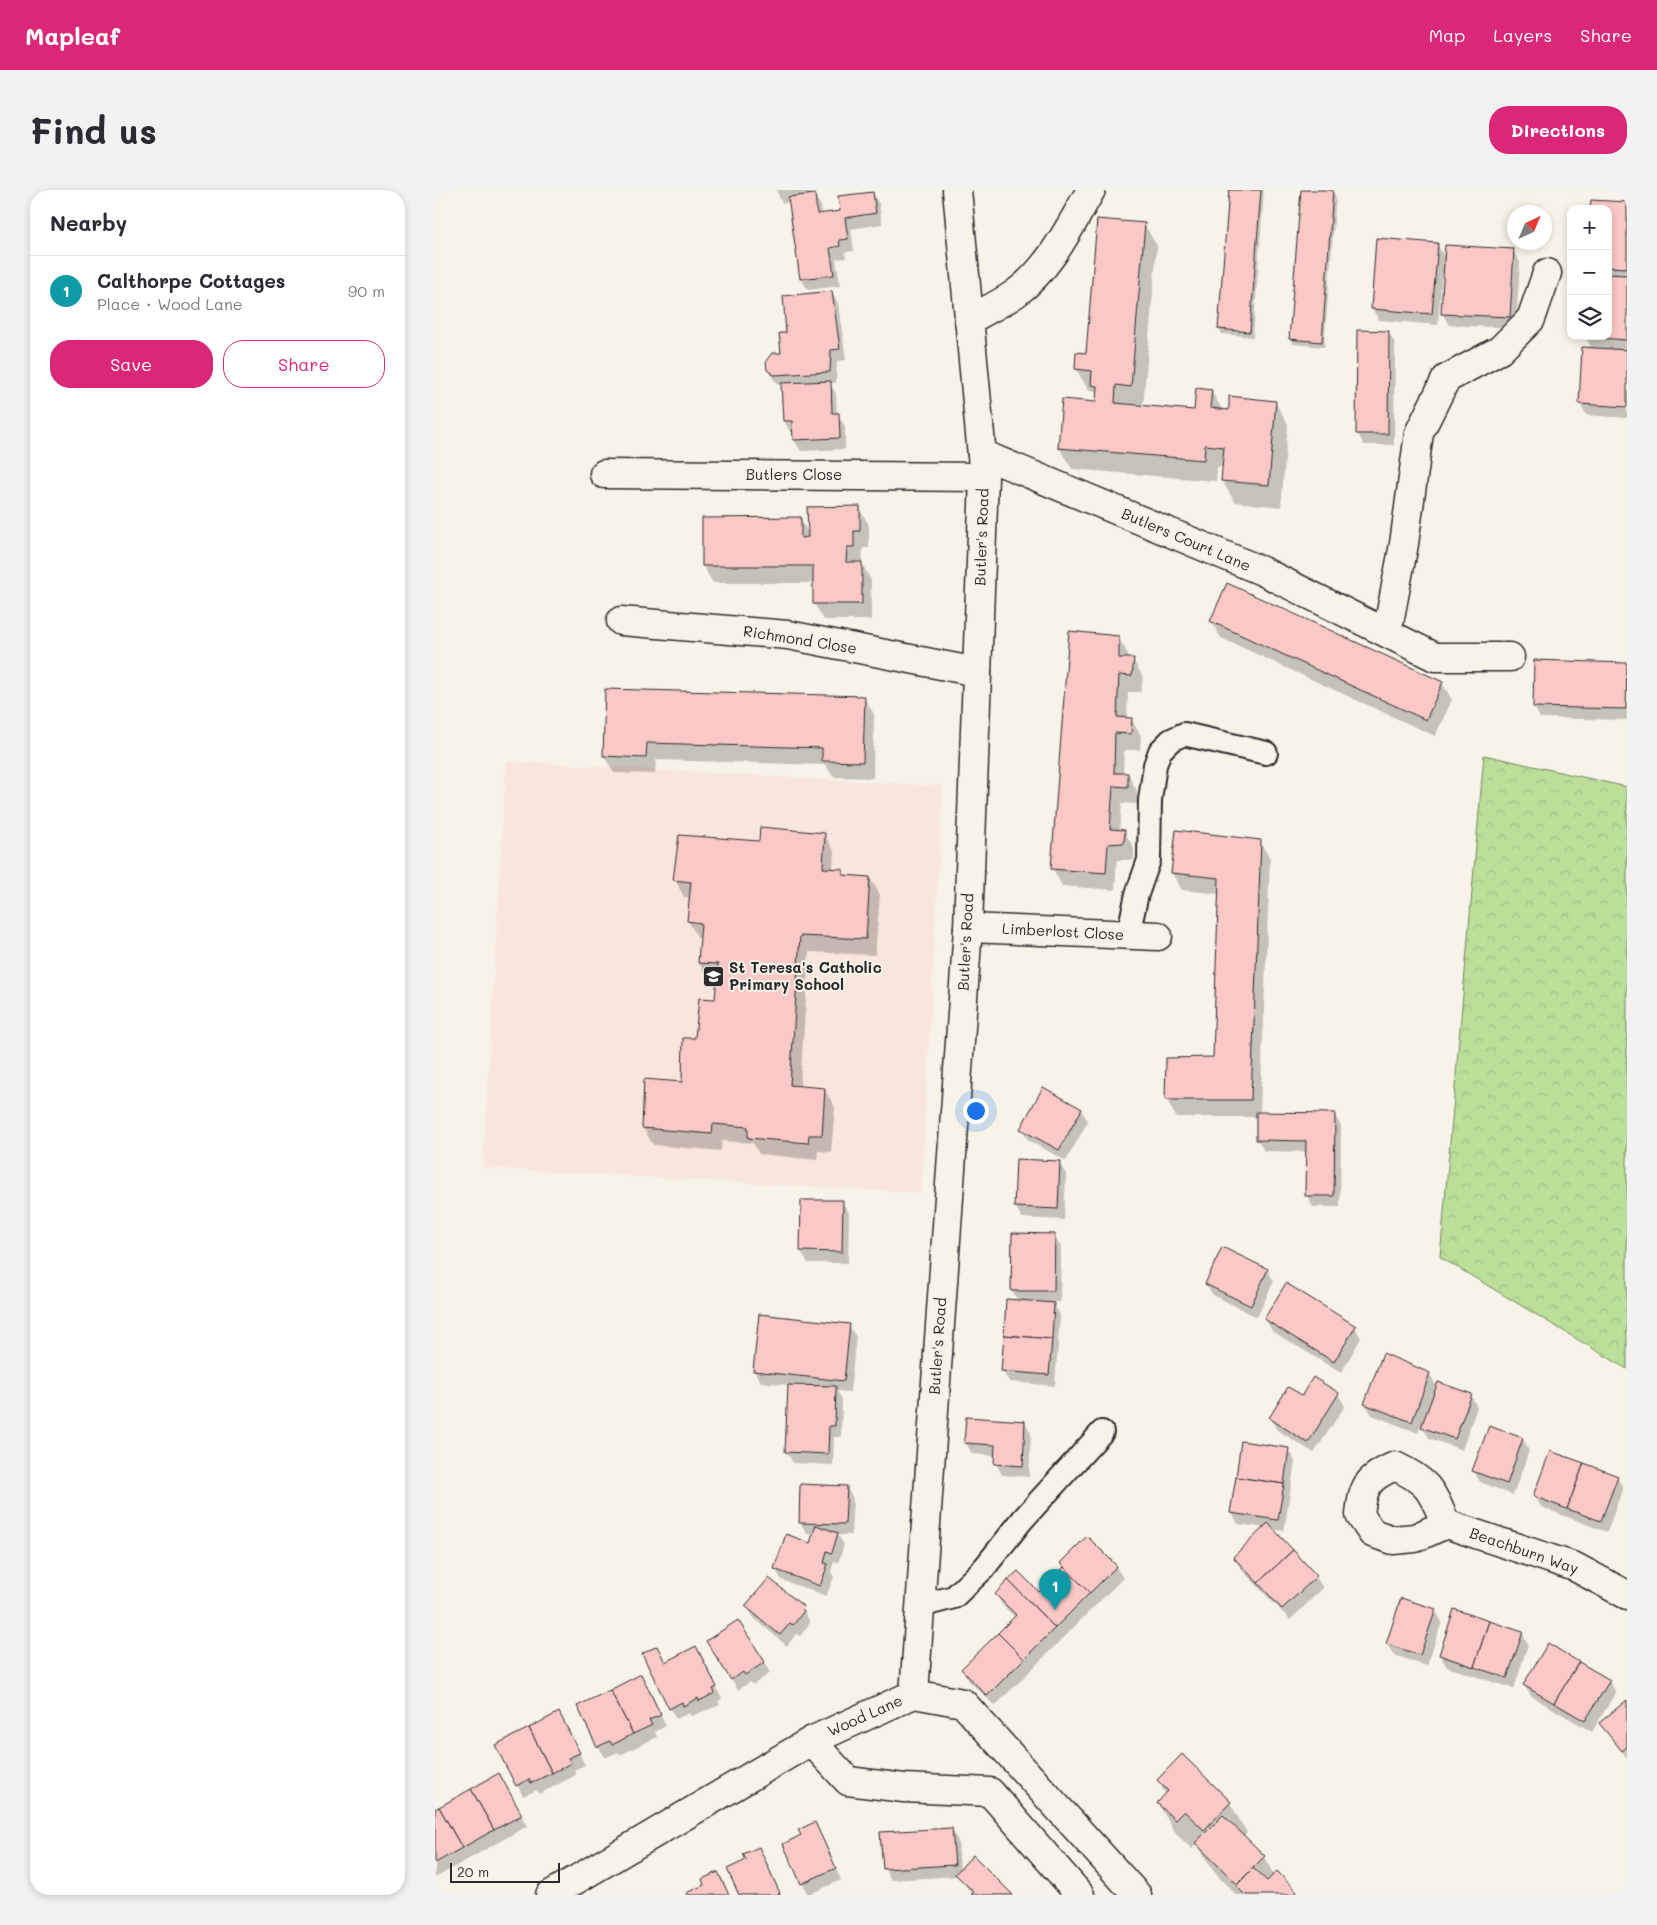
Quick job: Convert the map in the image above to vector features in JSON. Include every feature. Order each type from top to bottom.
[{"type":"street","name":"Butler's Road","points":[[914,1694],[968,928],[983,466],[957,190]]},
{"type":"street","points":[[969,320],[1017,293],[1042,268],[1068,232],[1091,190]]},
{"type":"street","points":[[1387,633],[1403,544],[1419,434],[1446,379],[1500,350],[1531,319],[1547,273]]},
{"type":"street","name":"Butlers Court Lane","points":[[983,466],[1262,571],[1435,657],[1510,657]]},
{"type":"street","name":"Butlers Close","points":[[604,474],[983,466]]},
{"type":"street","name":"Richmond Close","points":[[621,621],[788,635],[977,672]]},
{"type":"street","name":"Limberlost Close","points":[[968,928],[1158,936]]},
{"type":"street","name":"Beachburn Way","points":[[1446,1524],[1575,1567],[1627,1595]]},
{"type":"street","name":"Wood Lane","points":[[550,1895],[811,1741],[914,1694],[963,1703],[1137,1895]]},
{"type":"street","points":[[811,1741],[848,1781],[904,1788],[990,1792],[1080,1895]]},
{"type":"lane","points":[[1128,935],[1137,894],[1149,860],[1150,800],[1155,765],[1160,751],[1171,740],[1184,734],[1266,753]]},
{"type":"lane","points":[[920,1606],[953,1597],[984,1568],[1023,1519],[1102,1432]]},
{"type":"shaded area","name":"St Teresa's Catholic Primary School","points":[[506,761],[943,786],[921,1193],[483,1168]]},
{"type":"green space","points":[[1484,755],[1627,787],[1627,1369],[1440,1257]]},
{"type":"building","points":[[1229,190],[1261,190],[1250,332],[1218,329]]},
{"type":"building","points":[[1301,190],[1333,190],[1322,342],[1289,339]]},
{"type":"building","points":[[873,192],[876,213],[845,218],[848,239],[839,240],[840,246],[830,248],[834,275],[800,279],[788,197],[815,194],[817,214],[840,211],[838,196]]},
{"type":"building","points":[[1591,200],[1627,202],[1627,268],[1612,267],[1612,205],[1590,205]]},
{"type":"building","points":[[1097,219],[1145,223],[1131,387],[1116,385],[1115,403],[1194,410],[1196,388],[1212,390],[1210,408],[1229,410],[1229,396],[1276,401],[1269,485],[1221,481],[1224,447],[1205,445],[1204,460],[1058,448],[1062,399],[1096,402],[1097,386],[1091,385],[1092,371],[1075,369],[1076,352],[1086,353]]},
{"type":"building","points":[[1376,238],[1438,243],[1432,314],[1371,309]]},
{"type":"building","points":[[1445,245],[1514,250],[1510,317],[1441,314]]},
{"type":"building","points":[[1612,274],[1627,275],[1627,340],[1612,339]]},
{"type":"building","points":[[832,291],[840,349],[831,350],[830,372],[774,375],[767,370],[766,361],[772,353],[781,353],[779,333],[786,333],[783,296]]},
{"type":"building","points":[[1357,330],[1389,331],[1388,434],[1356,434]]},
{"type":"building","points":[[1582,347],[1627,350],[1627,407],[1579,404]]},
{"type":"building","points":[[831,381],[832,413],[839,413],[840,438],[793,440],[792,421],[783,421],[781,383]]},
{"type":"building","points":[[860,506],[860,531],[854,531],[854,547],[847,547],[846,562],[862,562],[862,604],[813,604],[813,566],[702,566],[702,518],[801,517],[801,538],[808,537],[807,507]]},
{"type":"building","points":[[1227,583],[1443,682],[1426,720],[1210,621]]},
{"type":"building","points":[[1069,631],[1119,636],[1119,658],[1134,658],[1132,676],[1119,675],[1117,717],[1132,718],[1131,734],[1115,733],[1114,773],[1128,773],[1128,787],[1113,786],[1110,829],[1125,830],[1124,843],[1108,844],[1106,873],[1051,869]]},
{"type":"building","points":[[1534,660],[1627,663],[1626,709],[1533,707]]},
{"type":"building","points":[[605,689],[865,696],[863,762],[822,761],[822,748],[647,743],[646,758],[603,756]]},
{"type":"building","points":[[760,827],[825,833],[823,868],[843,869],[843,875],[870,877],[866,939],[800,936],[790,1085],[825,1088],[822,1135],[809,1135],[808,1143],[748,1138],[748,1127],[713,1124],[712,1134],[642,1128],[644,1079],[682,1082],[683,1038],[695,1038],[699,998],[715,999],[718,964],[698,963],[701,923],[687,921],[691,882],[673,880],[679,835],[759,841]]},
{"type":"building","points":[[1176,830],[1261,840],[1251,1100],[1165,1100],[1166,1058],[1213,1057],[1219,878],[1171,873]]},
{"type":"building","points":[[1043,1087],[1082,1109],[1059,1150],[1020,1129]]},
{"type":"building","points":[[1256,1112],[1335,1113],[1334,1196],[1305,1196],[1306,1141],[1256,1140]]},
{"type":"building","points":[[1016,1159],[1060,1161],[1058,1209],[1014,1207]]},
{"type":"building","points":[[801,1200],[843,1200],[842,1252],[800,1251]]},
{"type":"building","points":[[1012,1233],[1055,1234],[1054,1291],[1011,1291]]},
{"type":"building","points":[[1222,1247],[1268,1269],[1251,1306],[1205,1284]]},
{"type":"building","points":[[1286,1283],[1356,1326],[1334,1362],[1264,1319]]},
{"type":"building","points":[[1006,1299],[1054,1303],[1052,1339],[1004,1335]]},
{"type":"building","points":[[759,1314],[850,1324],[844,1381],[753,1371]]},
{"type":"building","points":[[1004,1335],[1052,1339],[1049,1375],[1001,1371]]},
{"type":"building","points":[[1383,1353],[1430,1373],[1412,1422],[1364,1404]]},
{"type":"building","points":[[1313,1377],[1339,1393],[1308,1443],[1269,1418],[1288,1387],[1302,1395]]},
{"type":"building","points":[[1438,1382],[1472,1394],[1455,1439],[1421,1427]]},
{"type":"building","points":[[788,1385],[836,1386],[835,1426],[829,1426],[828,1454],[785,1452]]},
{"type":"building","points":[[966,1417],[1025,1421],[1023,1466],[994,1464],[995,1445],[964,1443]]},
{"type":"building","points":[[1489,1426],[1523,1438],[1507,1484],[1472,1471]]},
{"type":"building","points":[[1241,1441],[1289,1448],[1284,1484],[1236,1477]]},
{"type":"building","points":[[1550,1451],[1584,1463],[1567,1509],[1533,1496]]},
{"type":"building","points":[[1584,1463],[1618,1476],[1601,1521],[1567,1509]]},
{"type":"building","points":[[1236,1477],[1284,1484],[1278,1520],[1230,1513]]},
{"type":"building","points":[[800,1484],[847,1486],[845,1524],[799,1523]]},
{"type":"building","points":[[1268,1523],[1293,1550],[1258,1583],[1233,1557]]},
{"type":"building","points":[[816,1525],[838,1533],[832,1553],[827,1551],[824,1563],[828,1564],[820,1586],[774,1569],[786,1534],[810,1543]]},
{"type":"building","points":[[1087,1536],[1117,1566],[1090,1593],[1060,1563]]},
{"type":"building","points":[[1293,1550],[1317,1576],[1282,1609],[1258,1583]]},
{"type":"building","points":[[1064,1567],[1090,1593],[1055,1628],[1008,1580],[1018,1571],[1039,1592]]},
{"type":"building","points":[[769,1578],[803,1606],[801,1608],[804,1611],[793,1625],[790,1623],[780,1635],[745,1606]]},
{"type":"building","points":[[1008,1580],[1055,1628],[1024,1659],[998,1633],[1016,1615],[995,1594]]},
{"type":"building","points":[[1401,1598],[1436,1609],[1420,1655],[1386,1644]]},
{"type":"building","points":[[1454,1609],[1489,1621],[1474,1667],[1439,1655]]},
{"type":"building","points":[[738,1620],[765,1662],[745,1675],[743,1672],[731,1680],[706,1641]]},
{"type":"building","points":[[1489,1621],[1523,1632],[1507,1678],[1474,1667]]},
{"type":"building","points":[[998,1633],[1024,1659],[987,1696],[961,1669]]},
{"type":"building","points":[[1548,1643],[1579,1662],[1554,1703],[1523,1685]]},
{"type":"building","points":[[657,1646],[665,1662],[696,1646],[717,1687],[713,1689],[715,1693],[699,1701],[698,1698],[683,1706],[682,1702],[669,1709],[642,1654]]},
{"type":"building","points":[[1579,1662],[1610,1680],[1585,1721],[1554,1703]]},
{"type":"building","points":[[641,1674],[661,1715],[649,1720],[652,1725],[633,1734],[610,1690]]},
{"type":"building","points":[[610,1690],[633,1734],[612,1745],[610,1741],[597,1747],[577,1706]]},
{"type":"building","points":[[1627,1700],[1627,1747],[1622,1751],[1599,1723]]},
{"type":"building","points":[[559,1712],[580,1753],[568,1758],[571,1763],[552,1773],[529,1728]]},
{"type":"building","points":[[529,1728],[552,1773],[531,1783],[529,1779],[516,1786],[495,1745]]},
{"type":"building","points":[[1182,1754],[1231,1802],[1204,1830],[1184,1811],[1175,1820],[1157,1803],[1168,1791],[1157,1780]]},
{"type":"building","points":[[499,1773],[522,1815],[494,1830],[471,1789]]},
{"type":"building","points":[[471,1789],[494,1830],[462,1848],[439,1807]]},
{"type":"building","points":[[439,1807],[462,1848],[435,1863],[435,1809]]},
{"type":"building","points":[[1223,1815],[1265,1856],[1237,1884],[1195,1843]]},
{"type":"building","points":[[815,1822],[836,1868],[801,1884],[783,1844],[801,1835],[798,1830]]},
{"type":"building","points":[[952,1828],[955,1865],[883,1869],[880,1832]]},
{"type":"building","points":[[759,1847],[780,1893],[776,1895],[739,1895],[727,1869],[746,1860],[743,1854]]},
{"type":"building","points":[[973,1855],[1013,1895],[971,1895],[974,1892],[955,1874]]},
{"type":"building","points":[[1253,1868],[1267,1881],[1277,1871],[1297,1892],[1294,1895],[1245,1895],[1236,1886]]},
{"type":"building","points":[[718,1872],[729,1895],[687,1895],[686,1893],[704,1885],[702,1879]]},
{"type":"place","name":"St Teresa's Catholic Primary School","points":[[713,977]]},
{"type":"place","name":"Calthorpe Cottages","points":[[1055,1610]]}]
